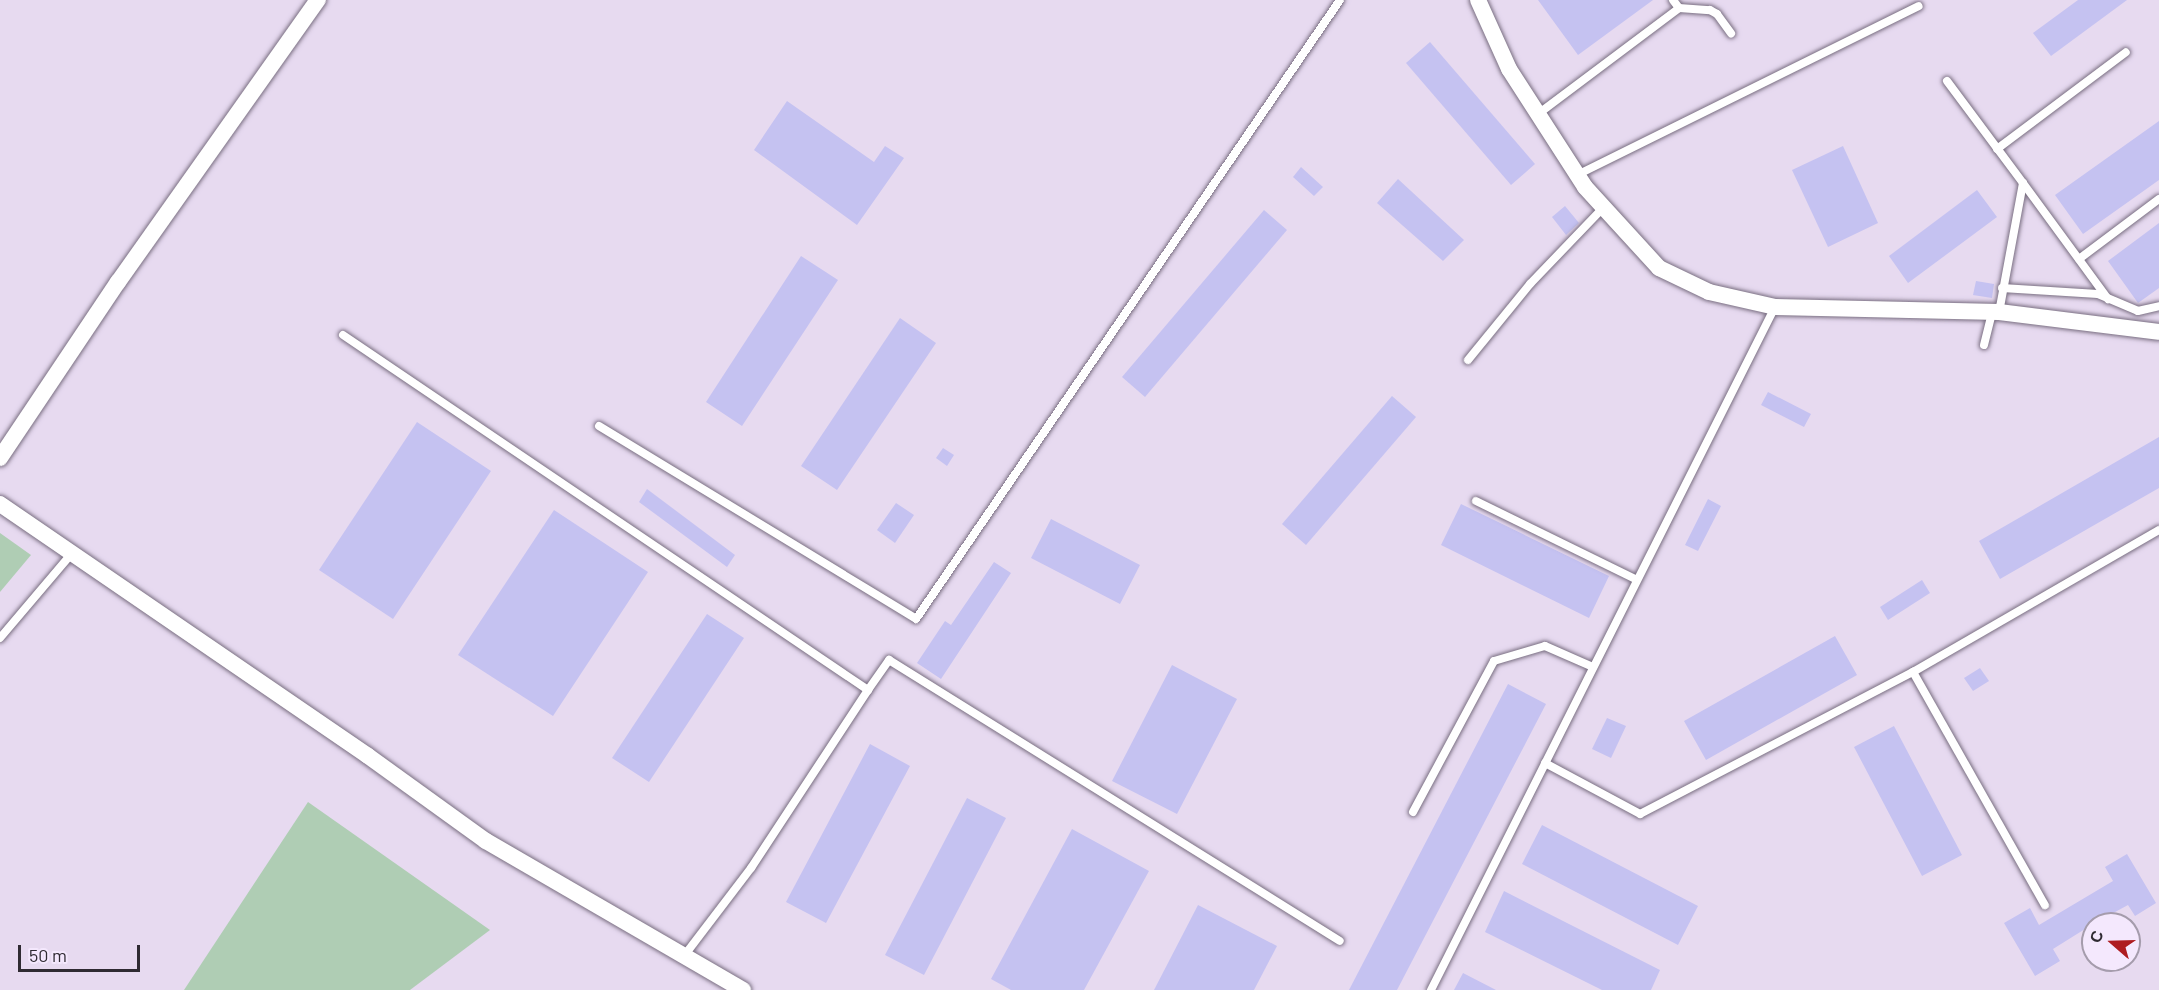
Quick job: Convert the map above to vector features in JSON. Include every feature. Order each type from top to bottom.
[{"type":"street","points":[[0,458],[118,282],[318,0]]},
{"type":"street","points":[[1478,0],[1509,69],[1577,175],[1659,268],[1709,292],[1775,307],[1995,312],[2159,332]]},
{"type":"street","points":[[0,504],[358,749],[486,841],[743,990]]},
{"type":"lane","points":[[599,426],[916,619],[1340,0]]},
{"type":"lane","points":[[1673,0],[1679,8]]},
{"type":"lane","points":[[1577,175],[1919,6]]},
{"type":"lane","points":[[1538,114],[1679,8],[1710,10],[1718,14],[1731,33]]},
{"type":"lane","points":[[1997,148],[2126,52]]},
{"type":"lane","points":[[1947,81],[2109,299]]},
{"type":"lane","points":[[1984,345],[2002,288],[2023,183]]},
{"type":"lane","points":[[2079,259],[2159,199]]},
{"type":"lane","points":[[1468,360],[1530,284],[1604,208]]},
{"type":"lane","points":[[2002,288],[2098,294],[2138,311],[2159,306]]},
{"type":"lane","points":[[1431,990],[1775,307]]},
{"type":"lane","points":[[343,335],[868,690]]},
{"type":"lane","points":[[1476,501],[1637,580]]},
{"type":"lane","points":[[1545,763],[1640,813],[1913,672],[2159,530]]},
{"type":"lane","points":[[0,638],[72,553]]},
{"type":"lane","points":[[1413,812],[1494,661],[1545,646],[1593,667]]},
{"type":"lane","points":[[684,956],[751,868],[890,660],[1340,941]]},
{"type":"lane","points":[[1913,672],[2045,905]]},
{"type":"green space","points":[[0,533],[31,555],[0,592]]},
{"type":"green space","points":[[308,802],[490,930],[410,990],[184,990]]},
{"type":"building","points":[[1538,0],[1653,0],[1578,55]]},
{"type":"building","points":[[2078,0],[2127,0],[2051,56],[2033,33]]},
{"type":"building","points":[[1430,42],[1535,164],[1511,185],[1406,63]]},
{"type":"building","points":[[787,101],[874,162],[885,146],[904,158],[857,225],[754,150]]},
{"type":"building","points":[[2159,121],[2159,180],[2083,234],[2055,195]]},
{"type":"building","points":[[1843,146],[1878,223],[1828,247],[1792,170]]},
{"type":"building","points":[[1301,167],[1323,187],[1314,196],[1293,177]]},
{"type":"building","points":[[1398,179],[1464,240],[1443,261],[1377,203]]},
{"type":"building","points":[[1977,190],[1997,217],[1908,283],[1889,256]]},
{"type":"building","points":[[1565,206],[1579,223],[1566,235],[1552,217]]},
{"type":"building","points":[[1264,210],[1287,230],[1145,397],[1122,377]]},
{"type":"building","points":[[2159,223],[2159,288],[2138,303],[2108,261]]},
{"type":"building","points":[[801,256],[838,280],[742,426],[706,402]]},
{"type":"building","points":[[1976,281],[1994,284],[1992,298],[1973,295]]},
{"type":"building","points":[[900,318],[936,343],[837,490],[801,466]]},
{"type":"building","points":[[1768,392],[1811,414],[1804,427],[1761,405]]},
{"type":"building","points":[[1392,396],[1416,417],[1306,545],[1282,524]]},
{"type":"building","points":[[417,422],[491,471],[393,619],[319,570]]},
{"type":"building","points":[[2159,437],[2159,488],[2000,579],[1979,541]]},
{"type":"building","points":[[943,448],[954,455],[947,466],[936,458]]},
{"type":"building","points":[[647,489],[735,555],[727,567],[639,502]]},
{"type":"building","points":[[1708,499],[1721,506],[1698,551],[1685,545]]},
{"type":"building","points":[[896,503],[914,515],[895,543],[877,530]]},
{"type":"building","points":[[1461,504],[1609,576],[1589,618],[1441,545]]},
{"type":"building","points":[[554,510],[648,572],[553,716],[458,655]]},
{"type":"building","points":[[1051,519],[1140,565],[1120,604],[1031,558]]},
{"type":"building","points":[[994,562],[1011,573],[941,679],[917,663],[945,621],[951,625]]},
{"type":"building","points":[[1922,580],[1930,593],[1888,620],[1880,607]]},
{"type":"building","points":[[707,614],[744,638],[649,782],[612,758]]},
{"type":"building","points":[[1835,636],[1857,675],[1706,760],[1684,721]]},
{"type":"building","points":[[1172,665],[1237,699],[1177,814],[1112,781]]},
{"type":"building","points":[[1980,668],[1989,681],[1973,691],[1964,678]]},
{"type":"building","points":[[1508,684],[1546,704],[1397,990],[1349,990]]},
{"type":"building","points":[[1607,718],[1626,726],[1611,758],[1592,749]]},
{"type":"building","points":[[1894,726],[1962,855],[1922,876],[1854,747]]},
{"type":"building","points":[[870,744],[910,766],[826,923],[786,902]]},
{"type":"building","points":[[967,798],[1006,818],[924,975],[885,955]]},
{"type":"building","points":[[1542,825],[1698,906],[1678,945],[1522,864]]},
{"type":"building","points":[[1072,829],[1149,871],[1084,990],[1011,990],[991,979]]},
{"type":"building","points":[[2127,854],[2156,903],[2141,912],[2132,912],[2128,905],[2115,912],[2081,912],[2081,932],[2053,949],[2060,961],[2035,976],[2004,923],[2030,908],[2039,925],[2113,881],[2105,867]]},
{"type":"building","points":[[1504,891],[1660,970],[1651,990],[1602,990],[1485,932]]},
{"type":"building","points":[[1198,905],[1277,946],[1254,990],[1154,990]]},
{"type":"building","points":[[1463,973],[1496,990],[1454,990]]}]
